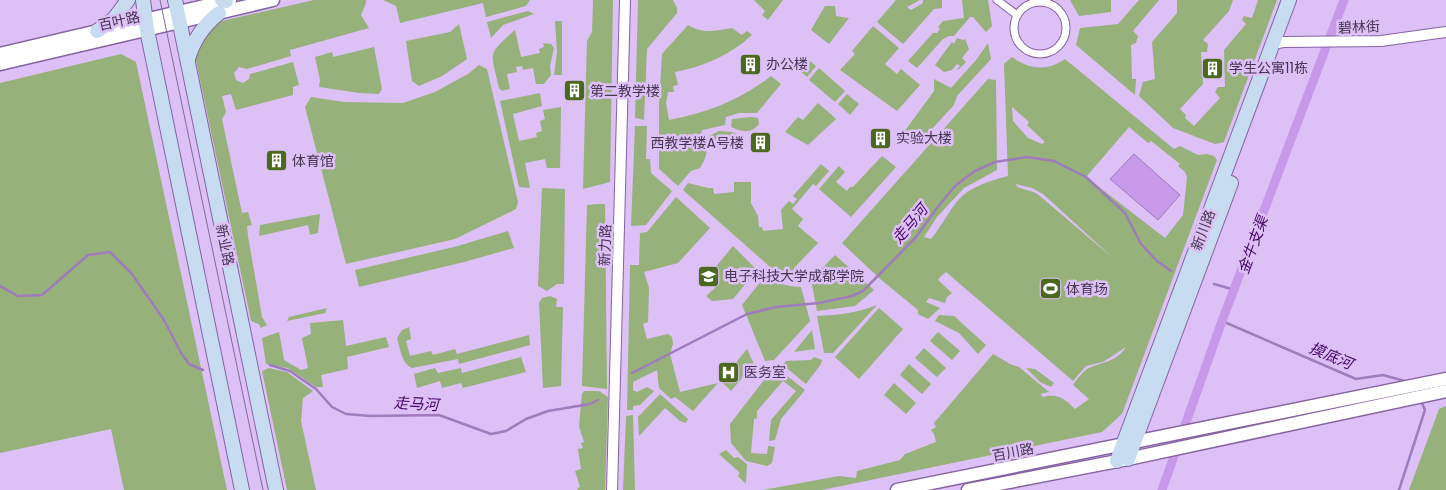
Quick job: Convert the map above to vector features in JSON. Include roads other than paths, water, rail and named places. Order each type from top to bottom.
[{"type":"main road","points":[[97,32],[114,19],[128,0]]},
{"type":"main road","points":[[143,0],[146,25],[242,490]]},
{"type":"main road","name":"新川路","points":[[1278,43],[1289,0]]},
{"type":"main road","name":"新川路","points":[[1122,460],[1278,43],[1299,0]]},
{"type":"main road","points":[[188,60],[191,49],[199,36],[224,4]]},
{"type":"main road","name":"新业路","points":[[178,12],[276,490]]},
{"type":"street","name":"百叶路","points":[[0,64],[146,25],[178,12],[224,4],[273,0]]},
{"type":"street","name":"新力路","points":[[612,490],[625,0]]},
{"type":"street","points":[[997,0],[1017,15]]},
{"type":"street","points":[[1035,2],[1052,4],[1064,17],[1067,25],[1066,34],[1056,49],[1049,53],[1032,53],[1018,43],[1014,27],[1017,15],[1027,5],[1035,2]]},
{"type":"street","name":"百叶路","points":[[0,54],[97,32],[146,25]]},
{"type":"street","name":"碧林街","points":[[1278,43],[1381,40],[1446,32]]},
{"type":"street","name":"百川路","points":[[897,490],[1446,379]]},
{"type":"street","name":"百川路","points":[[968,490],[1195,445],[1440,392]]},
{"type":"waterway","name":"金牛支渠","points":[[1162,490],[1222,321],[1344,0]]},
{"type":"waterway","name":"走马河","points":[[632,373],[747,314],[776,307],[819,303],[852,296],[863,291],[916,237],[955,186],[975,171],[995,162],[1027,157],[1054,161],[1086,177],[1125,213],[1141,244],[1157,261],[1171,271]]},
{"type":"waterway","name":"走马河","points":[[0,286],[18,296],[42,295],[88,255],[110,252],[132,274],[164,320],[181,353],[189,364],[203,370]]},
{"type":"waterway","name":"走马河","points":[[1214,284],[1235,290]]},
{"type":"waterway","name":"摸底河","points":[[1222,321],[1356,379],[1383,375],[1408,382]]},
{"type":"waterway","name":"走马河","points":[[270,365],[290,371],[316,389],[332,407],[346,414],[371,416],[439,415],[491,434],[506,431],[526,419],[548,411],[590,404],[598,400]]},
{"type":"waterway","name":"摸底河","points":[[1399,490],[1425,410],[1421,401]]},
{"type":"tram line","points":[[160,0],[263,490]]},
{"type":"place","name":"办公楼","points":[[750,64]]},
{"type":"place","name":"学生公寓11栋","points":[[1213,68]]},
{"type":"place","name":"第二教学楼","points":[[574,91]]},
{"type":"place","name":"实验大楼","points":[[880,138]]},
{"type":"place","name":"西教学楼A号楼","points":[[760,143]]},
{"type":"place","name":"体育馆","points":[[276,161]]},
{"type":"place","name":"电子科技大学成都学院","points":[[708,276]]},
{"type":"place","name":"体育场","points":[[1050,289]]},
{"type":"place","name":"医务室","points":[[728,372]]}]
